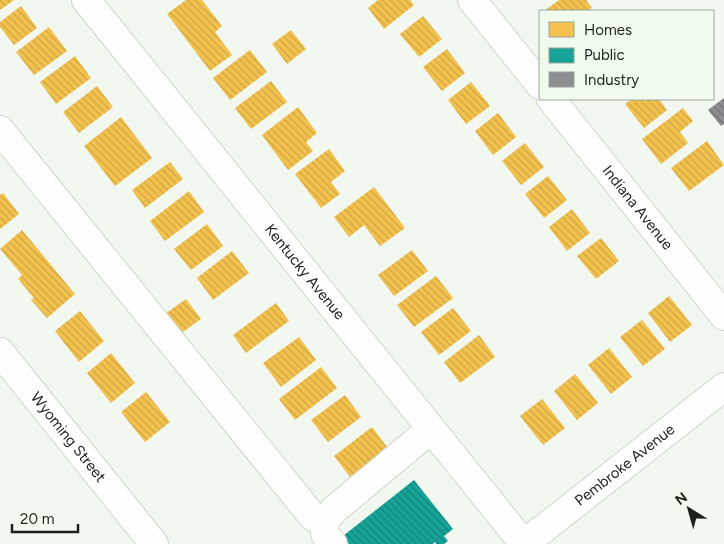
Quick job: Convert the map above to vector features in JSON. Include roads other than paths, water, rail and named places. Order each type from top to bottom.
[{"type":"street","name":"Kentucky Avenue","points":[[86,0],[524,544]]},
{"type":"street","points":[[472,0],[539,84]]},
{"type":"street","name":"Indiana Avenue","points":[[552,100],[724,316]]},
{"type":"street","points":[[0,130],[312,517]]},
{"type":"street","name":"Wyoming Street","points":[[0,352],[154,544]]},
{"type":"street","name":"Pembroke Avenue","points":[[524,544],[724,387]]},
{"type":"street","points":[[333,544],[325,534],[324,520],[431,429]]}]
